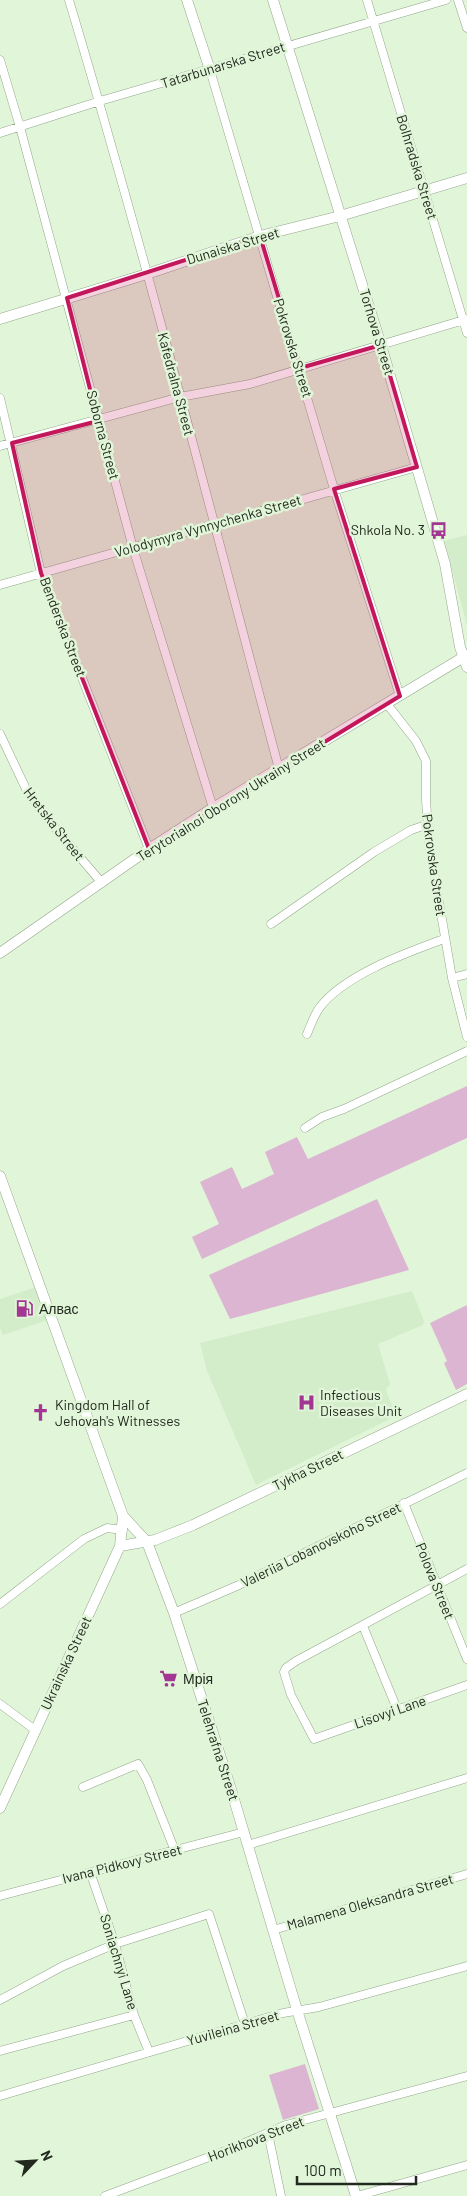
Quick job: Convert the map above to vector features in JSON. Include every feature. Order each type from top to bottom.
[{"type":"main road","name":"Pokrovska Street","points":[[187,0],[210,70]]},
{"type":"main road","name":"Torhova Street","points":[[273,0],[382,345],[445,564],[466,660]]},
{"type":"main road","name":"Dunaiska Street","points":[[0,319],[147,274],[260,236],[340,216],[467,178]]},
{"type":"main road","name":"Terytorialnoi Oborony Ukrainy Street","points":[[0,953],[149,849],[213,808],[400,696],[466,660]]},
{"type":"main road","name":"Telehrafna Street","points":[[0,1176],[124,1516],[147,1542],[174,1613],[248,1845],[296,2010],[356,2196]]},
{"type":"main road","name":"Tykha Street","points":[[120,1546],[160,1539],[216,1515],[467,1394]]},
{"type":"main road","name":"Ukrainska Street","points":[[0,1808],[120,1546],[124,1516]]},
{"type":"street","name":"Kafedralna Street","points":[[69,0],[100,101],[279,768]]},
{"type":"street","name":"Bolhradska Street","points":[[367,0],[465,320],[467,333]]},
{"type":"street","name":"Tatarbunarska Street","points":[[0,133],[100,101],[446,0]]},
{"type":"street","points":[[458,0],[467,28]]},
{"type":"street","name":"Soborna Street","points":[[0,60],[67,298],[133,548],[213,808]]},
{"type":"street","name":"Pokrovska Street","points":[[210,70],[300,368],[334,489],[400,696]]},
{"type":"street","points":[[0,446],[98,421],[180,397],[250,384],[465,320]]},
{"type":"street","name":"Benderska Street","points":[[0,398],[42,573],[149,849]]},
{"type":"street","name":"Volodymyra Vynnychenka Street","points":[[0,585],[417,466]]},
{"type":"street","name":"Pokrovska Street","points":[[387,704],[425,756],[426,825],[444,939],[467,1037]]},
{"type":"street","name":"Hretska Street","points":[[0,735],[27,791],[43,814],[102,883]]},
{"type":"street","points":[[271,924],[374,852],[411,830],[426,825]]},
{"type":"street","points":[[307,1034],[318,1011],[335,993],[375,968],[444,939]]},
{"type":"street","points":[[452,978],[467,974]]},
{"type":"street","points":[[305,1128],[322,1117],[353,1105],[467,1051]]},
{"type":"street","name":"Valeriia Lobanovskoho Street","points":[[174,1613],[239,1585],[467,1473]]},
{"type":"street","name":"Polova Street","points":[[404,1504],[467,1659]]},
{"type":"street","points":[[0,1604],[92,1534],[107,1528],[123,1530]]},
{"type":"street","points":[[398,1709],[363,1626],[467,1569]]},
{"type":"street","name":"Lisovyi Lane","points":[[363,1626],[296,1661],[286,1668],[284,1672],[291,1695],[314,1739],[467,1685]]},
{"type":"street","points":[[0,1704],[36,1730]]},
{"type":"street","points":[[83,1787],[138,1764],[147,1780],[175,1850]]},
{"type":"street","points":[[248,1845],[467,1778]]},
{"type":"street","name":"Ivana Pidkovy Street","points":[[0,1896],[244,1832]]},
{"type":"street","name":"Soniachnyi Lane","points":[[90,1872],[115,1944],[134,2015],[149,2052]]},
{"type":"street","name":"Malamena Oleksandra Street","points":[[273,1930],[467,1874]]},
{"type":"street","points":[[0,2000],[63,1966],[115,1944],[209,1914],[245,2024]]},
{"type":"street","name":"Yuvileina Street","points":[[0,2096],[245,2024],[296,2010],[319,2007],[467,1966]]},
{"type":"street","points":[[0,2051],[134,2015]]},
{"type":"street","name":"Horikhova Street","points":[[105,2196],[293,2123],[467,2076]]},
{"type":"street","points":[[268,2133],[281,2196]]},
{"type":"street","points":[[356,2196],[467,2165]]},
{"type":"highlighted area","points":[[260,236],[300,368],[381,345],[417,467],[334,489],[400,696],[149,849],[41,573],[12,443],[98,421],[67,298]]},
{"type":"shaded area","points":[[467,535],[467,625],[444,541]]},
{"type":"shaded area","points":[[467,1086],[467,1138],[202,1259],[192,1237],[219,1224],[200,1182],[232,1167],[242,1189],[274,1174],[265,1152],[297,1137],[308,1159]]},
{"type":"shaded area","points":[[377,1199],[409,1270],[230,1319],[209,1275]]},
{"type":"shaded area","name":"Алвас","points":[[42,1285],[53,1318],[3,1335],[0,1328],[0,1299]]},
{"type":"shaded area","name":"Infectious Diseases Unit","points":[[412,1291],[424,1321],[423,1325],[378,1344],[390,1384],[386,1390],[396,1416],[256,1485],[207,1371],[200,1343]]},
{"type":"shaded area","points":[[467,1305],[467,1384],[456,1390],[444,1363],[447,1361],[430,1323]]},
{"type":"shaded area","points":[[305,2064],[319,2109],[283,2120],[269,2075]]},
{"type":"place","name":"Shkola No. 3","points":[[439,530]]},
{"type":"place","name":"Алвас","points":[[25,1309]]},
{"type":"place","name":"Infectious Diseases Unit","points":[[306,1403]]},
{"type":"place","name":"Kingdom Hall of Jehovah's Witnesses","points":[[41,1413]]},
{"type":"place","name":"Мрія","points":[[169,1679]]}]
